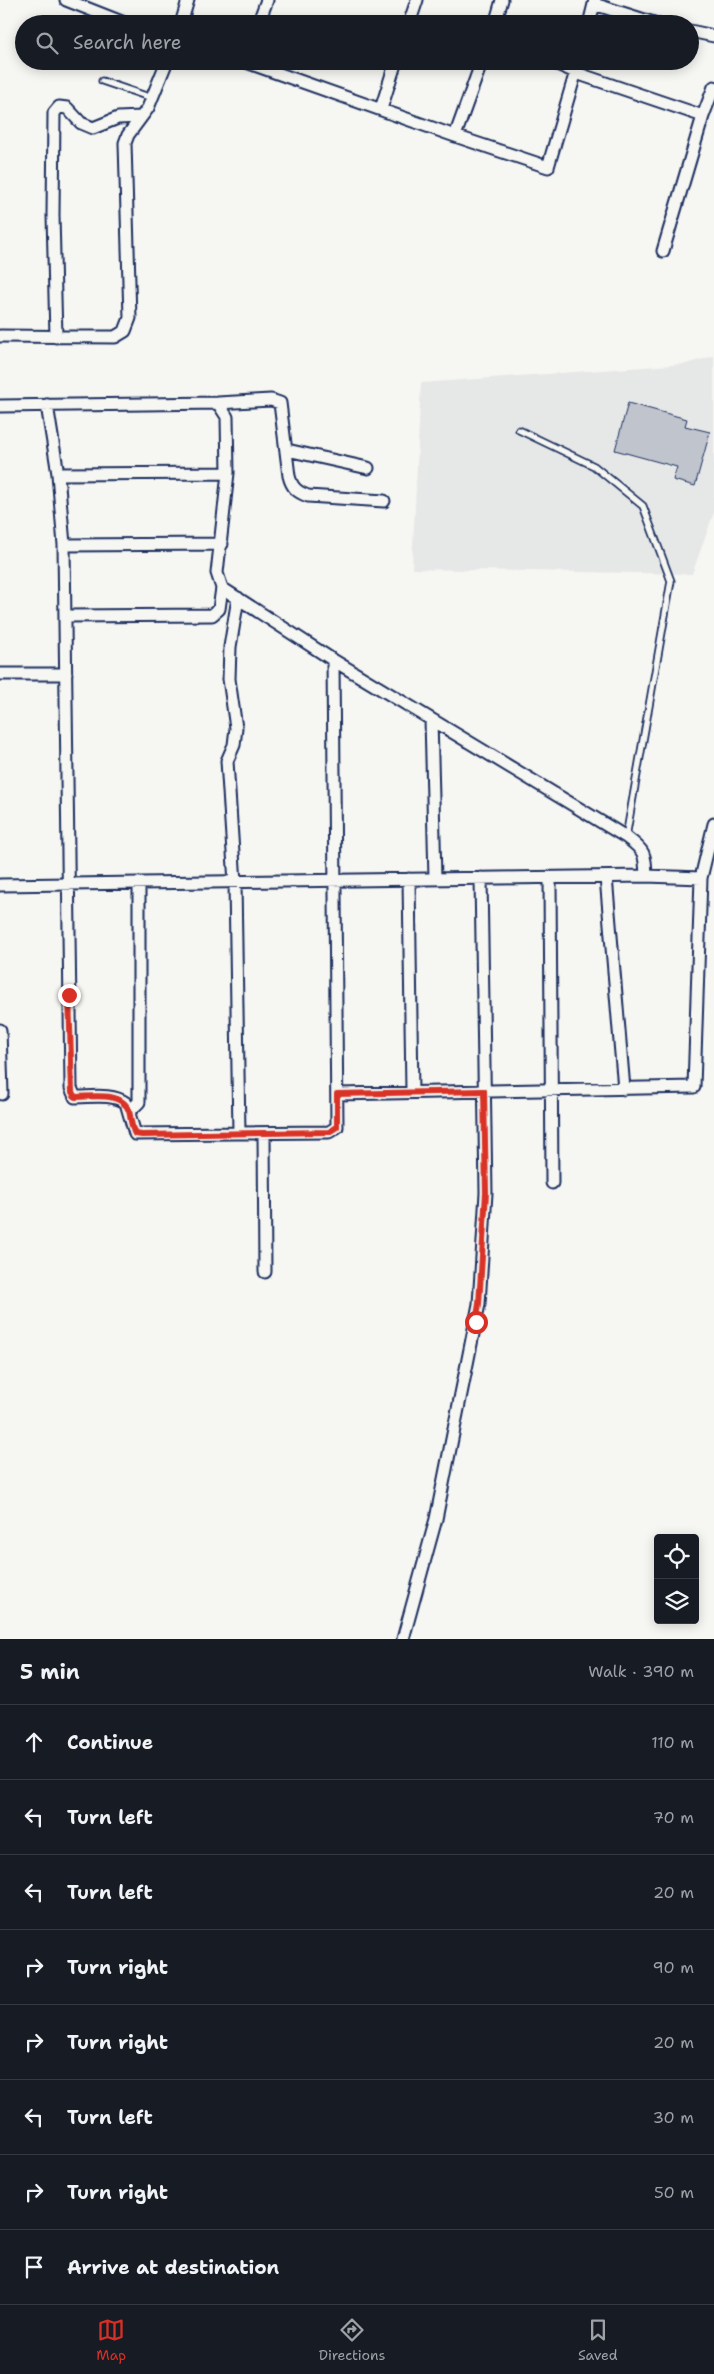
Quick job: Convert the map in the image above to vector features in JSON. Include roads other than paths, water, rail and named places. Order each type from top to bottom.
[{"type":"street","points":[[66,0],[104,15]]},
{"type":"street","points":[[184,15],[188,0]]},
{"type":"street","points":[[261,15],[267,0]]},
{"type":"street","points":[[412,15],[417,0]]},
{"type":"street","points":[[498,15],[502,0]]},
{"type":"street","points":[[591,15],[595,2],[632,15]]},
{"type":"street","points":[[699,33],[714,36]]},
{"type":"street","points":[[0,336],[115,337],[128,326],[130,318],[126,143],[128,135],[152,98],[163,70]]},
{"type":"street","points":[[270,70],[548,167],[577,70]]},
{"type":"street","points":[[381,109],[393,70]]},
{"type":"street","points":[[455,136],[479,70]]},
{"type":"street","points":[[586,70],[703,116]]},
{"type":"street","points":[[663,251],[703,116],[714,87]]},
{"type":"street","points":[[56,337],[52,215],[54,113],[59,107],[67,108],[80,123],[93,128],[118,118],[141,117]]},
{"type":"street","points":[[0,406],[277,401],[282,408],[292,487],[308,496],[384,502]]},
{"type":"street","points":[[65,616],[212,615],[219,609],[222,588],[216,573],[222,544],[228,473],[227,416],[218,403]]},
{"type":"street","points":[[47,405],[58,474],[64,544],[67,883],[72,1092],[75,1097],[116,1098],[126,1103],[135,1134],[334,1130],[337,1127],[333,660]]},
{"type":"street","points":[[287,450],[368,468]]},
{"type":"street","points":[[58,474],[228,473]]},
{"type":"street","points":[[64,544],[222,544]]},
{"type":"street","points":[[222,588],[333,660],[626,837],[642,849],[646,857],[646,876]]},
{"type":"street","points":[[238,598],[230,647],[229,679],[236,728],[234,745],[227,761],[235,883],[239,1133]]},
{"type":"street","points":[[0,674],[66,674]]},
{"type":"street","points":[[431,719],[435,878]]},
{"type":"street","points":[[337,1094],[694,1087],[701,878],[714,824]]},
{"type":"street","points":[[0,885],[235,883],[336,879],[550,879],[606,876],[701,878]]},
{"type":"street","points":[[606,876],[624,1089]]},
{"type":"street","points":[[403,1639],[436,1519],[479,1304],[486,1193],[482,878]]},
{"type":"street","points":[[410,879],[412,1092]]},
{"type":"street","points":[[550,879],[552,1183]]},
{"type":"street","points":[[129,1112],[139,1102],[140,1091],[139,883]]},
{"type":"street","points":[[0,1030],[2,1094]]},
{"type":"street","points":[[264,1132],[265,1272]]},
{"type":"lane","points":[[102,80],[152,98]]},
{"type":"lane","points":[[519,430],[594,466],[644,506],[670,582],[626,837]]}]
